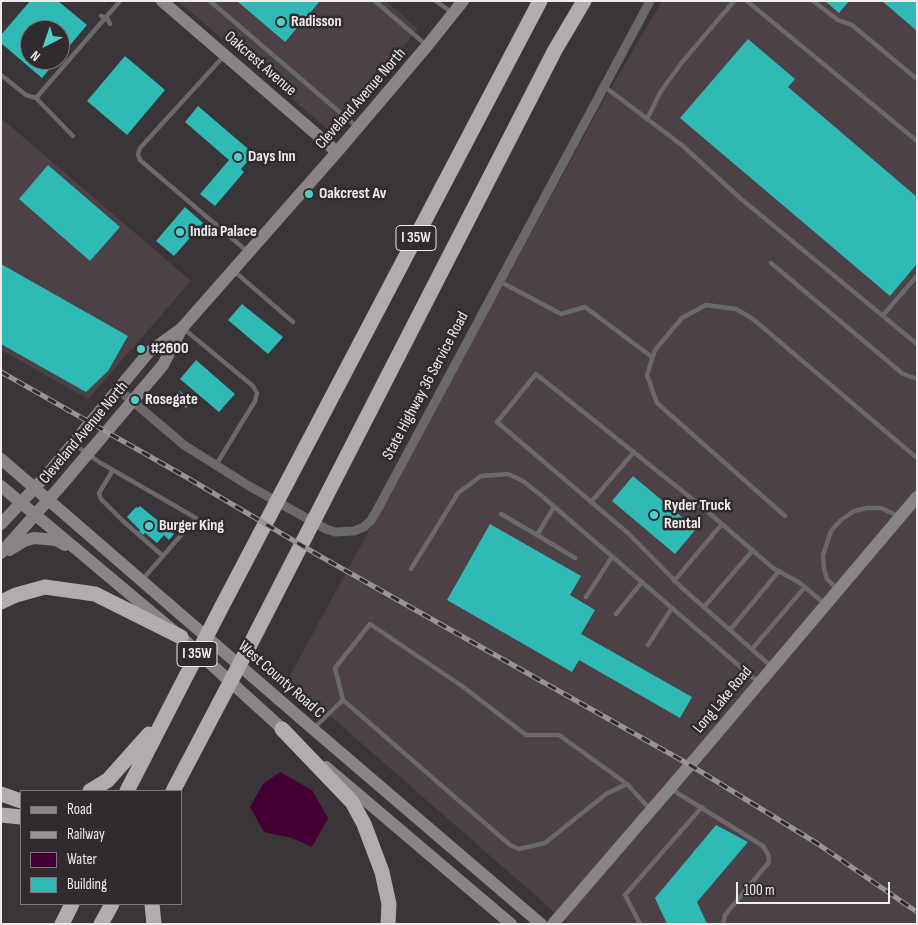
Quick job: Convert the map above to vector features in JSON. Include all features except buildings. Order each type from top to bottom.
[{"type":"highway","name":"I 35W","points":[[128,790],[170,705],[540,1]]},
{"type":"highway","name":"I 35W","points":[[174,790],[556,50],[584,1]]},
{"type":"highway","points":[[1,602],[16,595],[45,587],[95,594],[181,636]]},
{"type":"highway","points":[[92,790],[108,780],[142,743],[170,705]]},
{"type":"highway","points":[[282,729],[352,802],[364,824],[382,872],[389,904],[388,924]]},
{"type":"highway","points":[[178,790],[185,770]]},
{"type":"highway","points":[[1,794],[20,801]]},
{"type":"highway","points":[[1,815],[20,817]]},
{"type":"highway","points":[[62,924],[72,905]]},
{"type":"highway","points":[[101,924],[111,905]]},
{"type":"highway","points":[[152,905],[154,924]]},
{"type":"street","name":"Oakcrest Avenue","points":[[162,1],[337,152]]},
{"type":"street","name":"Cleveland Avenue North","points":[[1,524],[45,477],[149,352],[182,328],[233,271],[428,46],[463,1]]},
{"type":"street","name":"State Highway 36 Service Road","points":[[118,389],[184,445],[249,486],[326,529],[345,533],[364,527],[376,512],[650,1]]},
{"type":"street","name":"Cleveland Avenue North","points":[[1,554],[163,365],[182,328]]},
{"type":"street","name":"West County Road C","points":[[1,460],[541,924]]},
{"type":"street","points":[[1,486],[181,636],[282,729],[511,924]]},
{"type":"street","name":"Long Lake Road","points":[[553,924],[917,496]]},
{"type":"street","points":[[1,554],[34,538],[56,540],[80,553]]},
{"type":"lane","points":[[36,98],[120,1]]},
{"type":"lane","points":[[210,1],[358,128]]},
{"type":"lane","points":[[375,1],[428,46]]},
{"type":"lane","points":[[436,1],[454,14]]},
{"type":"lane","points":[[647,119],[661,91],[683,61],[734,1]]},
{"type":"lane","points":[[746,1],[917,141]]},
{"type":"lane","points":[[813,1],[838,20],[852,25],[917,79]]},
{"type":"lane","points":[[101,16],[106,18],[110,24]]},
{"type":"lane","points":[[224,55],[140,148],[138,154],[140,160],[249,252]]},
{"type":"lane","points":[[1,74],[26,95],[36,98],[73,136]]},
{"type":"lane","points":[[604,86],[683,146],[740,198],[917,344]]},
{"type":"lane","points":[[771,263],[903,374],[917,379]]},
{"type":"lane","points":[[233,271],[293,322]]},
{"type":"lane","points":[[883,315],[917,276]]},
{"type":"lane","points":[[499,281],[561,314],[585,307],[652,357]]},
{"type":"lane","points":[[785,516],[657,403],[647,375],[655,350],[682,318],[706,305],[736,309],[753,319],[917,458]]},
{"type":"lane","points":[[182,328],[253,386],[257,393],[255,401],[216,465]]},
{"type":"lane","points":[[772,667],[674,581],[629,534],[497,422],[536,374],[779,571],[805,587],[826,604]]},
{"type":"lane","points":[[73,443],[113,470],[196,518],[141,581]]},
{"type":"lane","points":[[591,502],[634,452]]},
{"type":"lane","points":[[113,470],[100,494],[101,499],[122,522],[162,556]]},
{"type":"lane","points":[[411,570],[458,493],[481,476],[508,474],[523,481],[759,683]]},
{"type":"lane","points":[[537,535],[554,507]]},
{"type":"lane","points":[[838,590],[827,579],[824,569],[823,555],[831,531],[841,520],[854,511],[867,508],[881,508],[899,517]]},
{"type":"lane","points":[[501,514],[575,558]]},
{"type":"lane","points":[[674,581],[722,524]]},
{"type":"lane","points":[[704,607],[753,550]]},
{"type":"lane","points":[[586,597],[612,557]]},
{"type":"lane","points":[[730,630],[779,571]]},
{"type":"lane","points":[[616,614],[642,582]]},
{"type":"lane","points":[[752,649],[805,587]]},
{"type":"lane","points":[[648,645],[672,608]]},
{"type":"lane","points":[[627,784],[606,794],[545,843],[519,849],[510,845],[343,700],[335,668],[370,624],[462,686],[526,735],[559,735],[627,784],[651,810]]},
{"type":"lane","points":[[313,729],[343,700]]},
{"type":"lane","points":[[670,788],[763,846],[768,854],[769,862],[725,916],[724,924]]},
{"type":"lane","points":[[640,924],[625,895],[702,807]]},
{"type":"shaded area","points":[[178,1],[386,1],[418,29],[331,132]]},
{"type":"shaded area","points":[[662,1],[917,1],[917,924],[568,924],[288,679],[605,98]]},
{"type":"shaded area","points":[[1,118],[191,281],[88,399],[1,350]]},
{"type":"water","points":[[280,772],[312,790],[328,818],[312,847],[292,838],[264,832],[250,807],[263,784]]},
{"type":"railway","points":[[1,372],[186,477],[318,555],[690,765],[818,844],[917,912]]},
{"type":"place","name":"Radisson","points":[[281,22]]},
{"type":"place","name":"Days Inn","points":[[238,157]]},
{"type":"place","name":"Oakcrest Av","points":[[309,194]]},
{"type":"place","name":"India Palace","points":[[180,232]]},
{"type":"place","name":"#2600","points":[[141,349]]},
{"type":"place","name":"Rosegate","points":[[135,400]]},
{"type":"place","name":"Ryder Truck Rental","points":[[654,515]]},
{"type":"place","name":"Burger King","points":[[149,526]]}]
